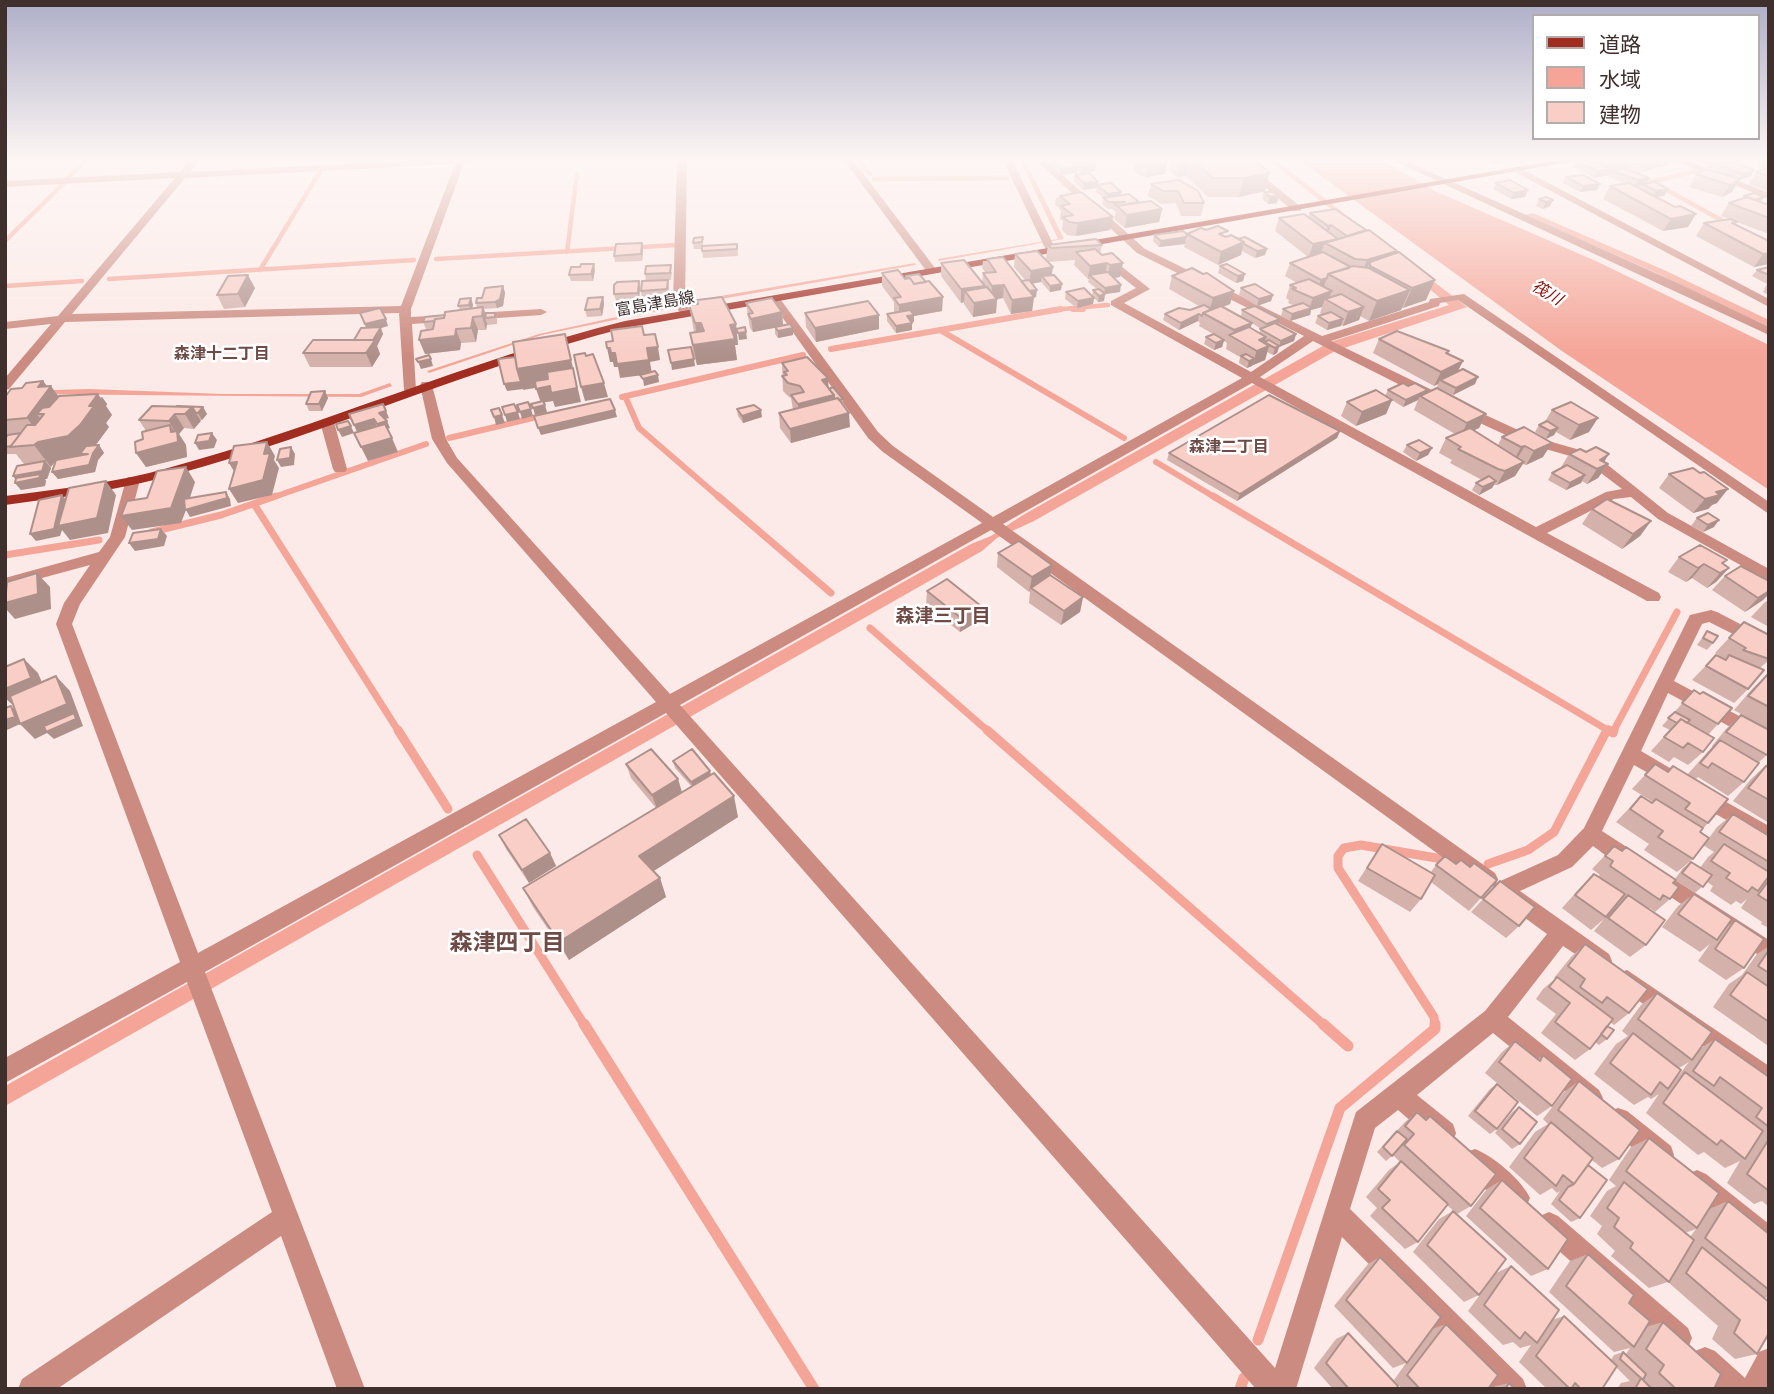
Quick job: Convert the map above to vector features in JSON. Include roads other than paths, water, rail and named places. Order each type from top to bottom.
[{"type":"main road","name":"富島津島線","points":[[5,501],[133,481],[184,468],[327,422],[527,349],[582,334],[931,270],[1048,244],[1086,244],[1202,225]]},
{"type":"street","points":[[5,386],[141,225]]},
{"type":"street","points":[[438,225],[406,315],[418,388],[439,439],[452,460],[1275,1389]]},
{"type":"street","points":[[681,225],[680,302],[686,314]]},
{"type":"street","points":[[897,225],[931,270]]},
{"type":"street","points":[[1039,225],[1048,244]]},
{"type":"street","points":[[1111,225],[1163,264],[1338,351],[1527,439],[1589,457],[1663,516],[1769,576]]},
{"type":"street","points":[[1537,225],[1678,287],[1769,332]]},
{"type":"street","points":[[1624,225],[1769,304]]},
{"type":"street","points":[[1086,244],[1144,289],[1115,303],[1653,597]]},
{"type":"street","points":[[5,1071],[196,980],[1259,382],[1318,340],[1435,304],[1434,300],[1460,296],[1541,349],[1769,509]]},
{"type":"street","points":[[774,298],[873,435],[998,530],[1769,1080]]},
{"type":"street","points":[[5,326],[65,317],[541,312]]},
{"type":"street","points":[[327,422],[340,469]]},
{"type":"street","points":[[133,481],[117,537],[72,603],[64,624],[351,1389]]},
{"type":"street","points":[[1535,533],[1611,495],[1635,492]]},
{"type":"street","points":[[5,583],[104,556]]},
{"type":"street","points":[[1502,890],[1565,861],[1591,834],[1696,619],[1711,616],[1769,646]]},
{"type":"street","points":[[1664,683],[1769,741]]},
{"type":"street","points":[[1629,753],[1769,836]]},
{"type":"street","points":[[1591,834],[1769,952]]},
{"type":"street","points":[[1282,1389],[1365,1121],[1493,1019],[1561,933]]},
{"type":"street","points":[[1493,1019],[1769,1241]]},
{"type":"street","points":[[1399,1095],[1736,1389]]},
{"type":"street","points":[[1336,1213],[1513,1389]]},
{"type":"street","points":[[32,1389],[286,1217]]},
{"type":"street","points":[[1755,1389],[1769,1362]]},
{"type":"water","points":[[1051,225],[1057,225],[1064,239],[939,261],[938,259],[1058,239]]},
{"type":"water","points":[[1351,225],[1359,225],[1467,307],[1335,351],[1034,521],[997,538],[982,551],[5,1106],[5,1086],[971,544],[991,536],[1023,515],[1330,342],[1449,305]]},
{"type":"water","name":"筏川","points":[[1389,225],[1513,225],[1598,262],[1769,345],[1769,490],[1562,351]]},
{"type":"water","points":[[1548,225],[1561,225],[1664,270],[1769,320],[1769,327]]},
{"type":"water","points":[[915,263],[916,265],[692,304],[691,301]]},
{"type":"water","points":[[671,305],[672,308],[542,335],[429,373],[427,371],[539,334]]},
{"type":"water","points":[[390,383],[392,386],[361,397],[14,394],[17,391],[89,389],[223,394],[359,394]]},
{"type":"waterway","points":[[5,241],[21,225]]},
{"type":"waterway","points":[[260,270],[287,225]]},
{"type":"waterway","points":[[567,251],[570,225]]},
{"type":"waterway","points":[[567,251],[676,245]]},
{"type":"waterway","points":[[436,259],[567,251]]},
{"type":"waterway","points":[[260,270],[414,260]]},
{"type":"waterway","points":[[109,279],[260,270]]},
{"type":"waterway","points":[[5,286],[82,281]]},
{"type":"waterway","points":[[1060,309],[1108,305]]},
{"type":"waterway","points":[[940,330],[1060,309]]},
{"type":"waterway","points":[[1051,310],[1060,309]]},
{"type":"waterway","points":[[1073,309],[1083,309]]},
{"type":"waterway","points":[[831,349],[940,330]]},
{"type":"waterway","points":[[940,330],[1124,438]]},
{"type":"waterway","points":[[625,396],[803,355]]},
{"type":"waterway","points":[[625,396],[639,428],[720,498]]},
{"type":"waterway","points":[[449,438],[545,415]]},
{"type":"waterway","points":[[271,498],[426,444]]},
{"type":"waterway","points":[[1156,462],[1216,498]]},
{"type":"waterway","points":[[152,532],[221,515],[276,496]]},
{"type":"waterway","points":[[718,496],[831,593]]},
{"type":"waterway","points":[[1213,496],[1607,730]]},
{"type":"waterway","points":[[254,504],[399,732]]},
{"type":"waterway","points":[[5,555],[99,540]]},
{"type":"waterway","points":[[1614,730],[1677,612]]},
{"type":"waterway","points":[[870,628],[989,732]]},
{"type":"waterway","points":[[398,730],[448,809]]},
{"type":"waterway","points":[[987,730],[1325,1026]]},
{"type":"waterway","points":[[1488,864],[1528,850],[1554,832],[1607,730]]},
{"type":"waterway","points":[[1607,730],[1611,732]]},
{"type":"waterway","points":[[1609,730],[1613,733],[1614,730]]},
{"type":"waterway","points":[[1435,1026],[1434,1017],[1338,868],[1338,856],[1344,848],[1361,845],[1448,860]]},
{"type":"waterway","points":[[477,855],[585,1026]]},
{"type":"waterway","points":[[584,1024],[814,1389]]},
{"type":"waterway","points":[[1323,1024],[1348,1046]]},
{"type":"waterway","points":[[1258,1340],[1340,1108],[1435,1029],[1435,1026]]},
{"type":"waterway","points":[[1240,1389],[1244,1378]]},
{"type":"district","name":"森津十二丁目","points":[[222,354]]},
{"type":"district","name":"森津二丁目","points":[[1229,447]]},
{"type":"district","name":"森津三丁目","points":[[943,616]]},
{"type":"district","name":"森津四丁目","points":[[507,943]]}]
